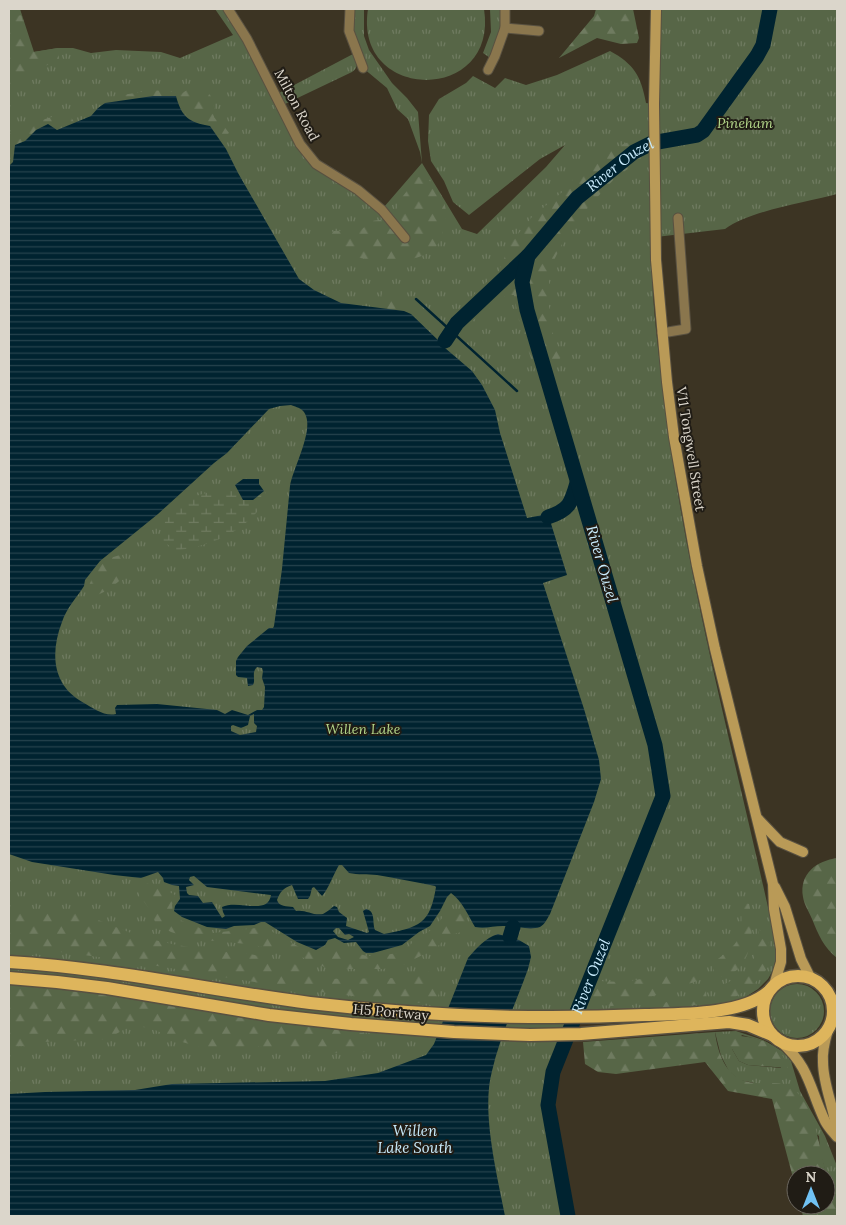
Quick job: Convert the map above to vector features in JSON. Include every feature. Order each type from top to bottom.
[{"type":"main road","name":"H5 Portway","points":[[9,962],[109,971],[272,998],[400,1012],[497,1017],[706,1017]]},
{"type":"main road","points":[[814,980],[825,988],[833,1002],[831,1025],[822,1037],[807,1045],[789,1045],[776,1038],[766,1025],[763,1003],[771,988],[782,979],[800,975],[837,987]]},
{"type":"main road","name":"H5 Portway","points":[[9,978],[106,988],[269,1015],[400,1028],[522,1035],[608,1033],[728,1015],[761,999],[771,988]]},
{"type":"main road","name":"H5 Portway","points":[[728,1015],[776,1038]]},
{"type":"street","name":"Milton Road","points":[[228,9],[247,38],[300,144],[316,164],[358,190],[382,210],[406,238]]},
{"type":"street","points":[[350,9],[349,31],[363,68]]},
{"type":"street","points":[[488,70],[506,28],[504,9]]},
{"type":"street","name":"V11 Tongwell Street","points":[[656,9],[654,104],[656,260],[662,333],[675,443],[695,556],[714,649],[758,818],[773,884],[774,909],[781,949],[781,962],[771,988]]},
{"type":"street","points":[[506,28],[539,31]]},
{"type":"street","points":[[662,333],[686,329],[678,218]]},
{"type":"street","points":[[758,818],[780,842],[803,852]]},
{"type":"street","name":"V11 Tongwell Street","points":[[773,884],[786,907],[801,959],[814,980]]},
{"type":"street","points":[[831,1025],[823,1062],[825,1079],[836,1119],[837,1137]]},
{"type":"street","points":[[776,1038],[798,1058],[811,1082],[826,1122],[837,1137]]},
{"type":"green space","name":"Willen Lake","points":[[9,9],[20,9],[34,52],[58,48],[73,48],[91,53],[116,50],[161,52],[180,58],[233,35],[215,9],[228,9],[316,164],[384,207],[422,163],[462,229],[477,234],[546,167],[565,145],[540,159],[469,215],[453,202],[444,181],[431,161],[428,141],[429,115],[439,99],[466,83],[473,76],[495,88],[505,78],[526,85],[557,75],[610,51],[631,66],[642,85],[646,103],[653,104],[656,9],[837,9],[837,194],[763,212],[748,217],[725,229],[656,237],[652,260],[654,314],[664,398],[685,534],[713,670],[775,939],[776,958],[768,979],[758,989],[727,1009],[573,1017],[553,1072],[548,1105],[569,1216],[9,1216]]},
{"type":"green space","points":[[350,9],[364,9],[364,36],[369,50],[392,83],[418,112],[422,163],[408,119],[397,109],[387,88],[363,68],[349,31]]},
{"type":"green space","points":[[368,9],[484,9],[483,40],[470,62],[450,76],[426,80],[402,75],[382,62],[369,40]]},
{"type":"green space","points":[[490,9],[505,9],[505,28],[493,60],[483,53],[491,32]]},
{"type":"green space","points":[[596,9],[633,9],[639,38],[637,43],[621,44],[597,38],[559,58],[594,16]]},
{"type":"green space","points":[[21,15],[33,52],[58,48],[59,59],[13,82],[9,86],[9,18]]},
{"type":"green space","points":[[353,54],[357,66],[352,72],[285,104],[279,93]]},
{"type":"green space","points":[[200,87],[212,99],[214,117],[229,133],[220,141],[210,126],[193,123],[180,109],[153,96],[108,103],[108,98],[136,93],[163,91],[181,94],[190,88]]},
{"type":"green space","points":[[68,112],[74,122],[57,130],[36,130],[25,141],[15,145],[13,162],[9,166],[9,134],[29,124]]},
{"type":"green space","points":[[638,140],[641,160],[616,177],[590,205],[564,240],[550,268],[548,298],[552,331],[562,356],[554,366],[535,369],[521,331],[514,295],[506,295],[498,303],[466,325],[461,325],[456,315],[478,290],[499,271],[510,244],[532,217],[566,189],[578,172],[603,153]]},
{"type":"green space","points":[[425,176],[443,199],[446,212],[442,235],[435,248],[426,254],[403,261],[376,261],[352,256],[340,251],[329,243],[329,237],[334,231],[361,230],[371,221],[388,219],[405,235],[411,235],[412,229],[394,214],[403,196],[418,177]]},
{"type":"green space","points":[[385,291],[397,298],[402,304],[404,311],[370,306],[370,302],[376,301]]},
{"type":"green space","points":[[235,485],[239,494],[253,500],[264,491],[268,497],[240,528],[204,545],[176,551],[163,541],[164,525],[176,505],[198,495]]},
{"type":"green space","points":[[120,555],[126,561],[123,578],[108,590],[89,599],[87,590],[95,572],[107,559]]},
{"type":"green space","points":[[837,858],[837,958],[828,950],[819,935],[804,902],[802,889],[807,875],[816,865]]},
{"type":"green space","points":[[152,883],[175,895],[172,905],[173,913],[182,921],[213,933],[264,927],[299,947],[315,952],[332,947],[367,956],[398,953],[431,930],[447,913],[455,910],[462,911],[469,927],[462,932],[449,935],[436,948],[403,965],[383,969],[329,969],[288,951],[247,944],[193,939],[171,932],[156,924],[150,910],[139,895],[140,885]]},
{"type":"green space","points":[[745,903],[749,904],[752,927],[751,940],[744,962],[736,971],[727,975],[714,976],[714,962],[729,950],[738,939],[741,926],[741,907]]},
{"type":"green space","points":[[52,909],[78,912],[141,937],[172,944],[211,951],[245,953],[292,963],[327,979],[400,978],[418,971],[428,971],[437,982],[439,994],[434,1003],[392,1001],[321,992],[87,955],[9,947],[9,913]]},
{"type":"green space","points":[[759,930],[763,931],[771,950],[770,963],[762,976],[737,996],[729,1000],[715,1001],[716,989],[745,973],[754,958]]},
{"type":"green space","points":[[695,970],[700,973],[700,980],[636,1002],[612,1006],[588,1004],[596,981],[623,982]]},
{"type":"green space","points":[[792,984],[802,984],[812,988],[820,996],[824,1011],[820,1026],[812,1034],[802,1038],[792,1038],[782,1034],[774,1026],[770,1016],[770,1006],[774,996],[782,988]]},
{"type":"green space","points":[[9,986],[89,993],[265,1021],[364,1033],[366,1052],[326,1053],[249,1045],[235,1050],[209,1050],[179,1041],[155,1030],[135,1025],[107,1039],[41,1042],[13,1047],[9,1050]]},
{"type":"green space","points":[[706,991],[707,1003],[681,1007],[653,1007],[672,1000]]},
{"type":"green space","points":[[736,1031],[763,1040],[782,1051],[791,1061],[800,1091],[825,1136],[837,1166],[837,1212],[836,1165],[824,1165],[820,1152],[819,1136],[755,1083],[739,1080],[729,1071],[721,1056],[715,1032]],"holes":[[[742,1035],[763,1041],[778,1050],[781,1068],[748,1065],[739,1061],[732,1049]]]},
{"type":"green space","points":[[715,1032],[716,1041],[726,1066],[738,1078],[746,1082],[784,1084],[800,1096],[815,1127],[824,1165],[790,1165],[772,1099],[728,1091],[705,1062],[616,1074],[598,1072],[585,1064],[583,1042]]},
{"type":"green space","points":[[722,1035],[744,1036],[766,1042],[779,1050],[788,1068],[748,1065],[739,1061],[732,1049],[725,1044]]},
{"type":"green space","points":[[836,1206],[837,1216],[803,1216],[836,1215]]},
{"type":"water","points":[[153,96],[176,96],[187,118],[210,126],[226,149],[299,279],[314,290],[341,303],[404,311],[411,314],[441,343],[445,341],[445,348],[472,371],[482,385],[495,410],[500,433],[527,518],[548,514],[567,575],[543,583],[599,760],[601,779],[594,802],[550,914],[545,923],[540,927],[475,927],[462,904],[451,893],[430,926],[402,945],[373,953],[366,953],[356,942],[344,943],[335,938],[328,940],[325,945],[316,950],[297,942],[265,922],[254,925],[234,926],[226,929],[207,927],[182,917],[174,911],[180,899],[179,886],[164,882],[158,872],[141,878],[114,875],[32,862],[9,854],[9,166],[13,162],[15,145],[25,141],[36,130],[48,124],[57,130],[91,116],[105,103]],"holes":[[[291,405],[301,409],[306,417],[307,425],[303,446],[290,486],[274,626],[247,646],[236,661],[236,675],[247,678],[248,686],[253,685],[255,669],[257,667],[262,668],[262,678],[265,687],[264,707],[262,710],[257,710],[248,715],[232,710],[225,714],[217,710],[157,704],[117,705],[115,708],[116,714],[112,715],[99,711],[73,696],[65,688],[56,668],[56,645],[64,617],[84,586],[85,580],[100,561],[158,514],[227,453],[269,409]],[[254,714],[254,723],[257,726],[256,732],[240,735],[231,731],[231,726],[233,725],[241,728],[248,725],[250,716]],[[339,865],[342,865],[349,873],[377,875],[436,887],[430,909],[421,922],[406,929],[384,934],[375,930],[372,914],[366,909],[363,911],[369,932],[367,933],[346,926],[347,918],[339,912],[337,907],[334,906],[323,914],[316,914],[296,911],[293,907],[283,906],[277,900],[284,889],[292,885],[298,899],[308,899],[314,887],[322,896]],[[194,876],[207,887],[271,895],[269,901],[264,905],[229,905],[222,907],[225,916],[222,918],[212,902],[203,903],[198,896],[187,893],[186,887],[194,885],[189,880],[190,877]],[[336,928],[339,928],[345,935],[349,934],[354,937],[348,940],[338,937],[333,931]]]},
{"type":"water","points":[[243,479],[259,479],[259,484],[264,491],[253,500],[243,500],[235,485]]},
{"type":"water","name":"Willen Lake South","points":[[498,934],[519,940],[529,946],[531,957],[499,1045],[489,1087],[488,1105],[491,1143],[505,1216],[9,1216],[9,1094],[135,1090],[172,1084],[325,1081],[378,1073],[426,1055],[434,1044],[468,958],[485,941]]},
{"type":"waterway","name":"River Ouzel","points":[[568,1216],[548,1105],[553,1072],[663,796],[655,745],[527,310],[522,282],[528,256],[577,198],[634,152],[652,143],[697,135],[703,131],[757,56],[763,45],[770,9]]},
{"type":"waterway","points":[[445,341],[457,323],[528,256]]},
{"type":"waterway","points":[[416,299],[517,391]]},
{"type":"waterway","points":[[548,517],[565,509],[571,501],[577,483]]},
{"type":"waterway","points":[[510,937],[513,927]]},
{"type":"park label","name":"Pineham","points":[[745,123]]}]
